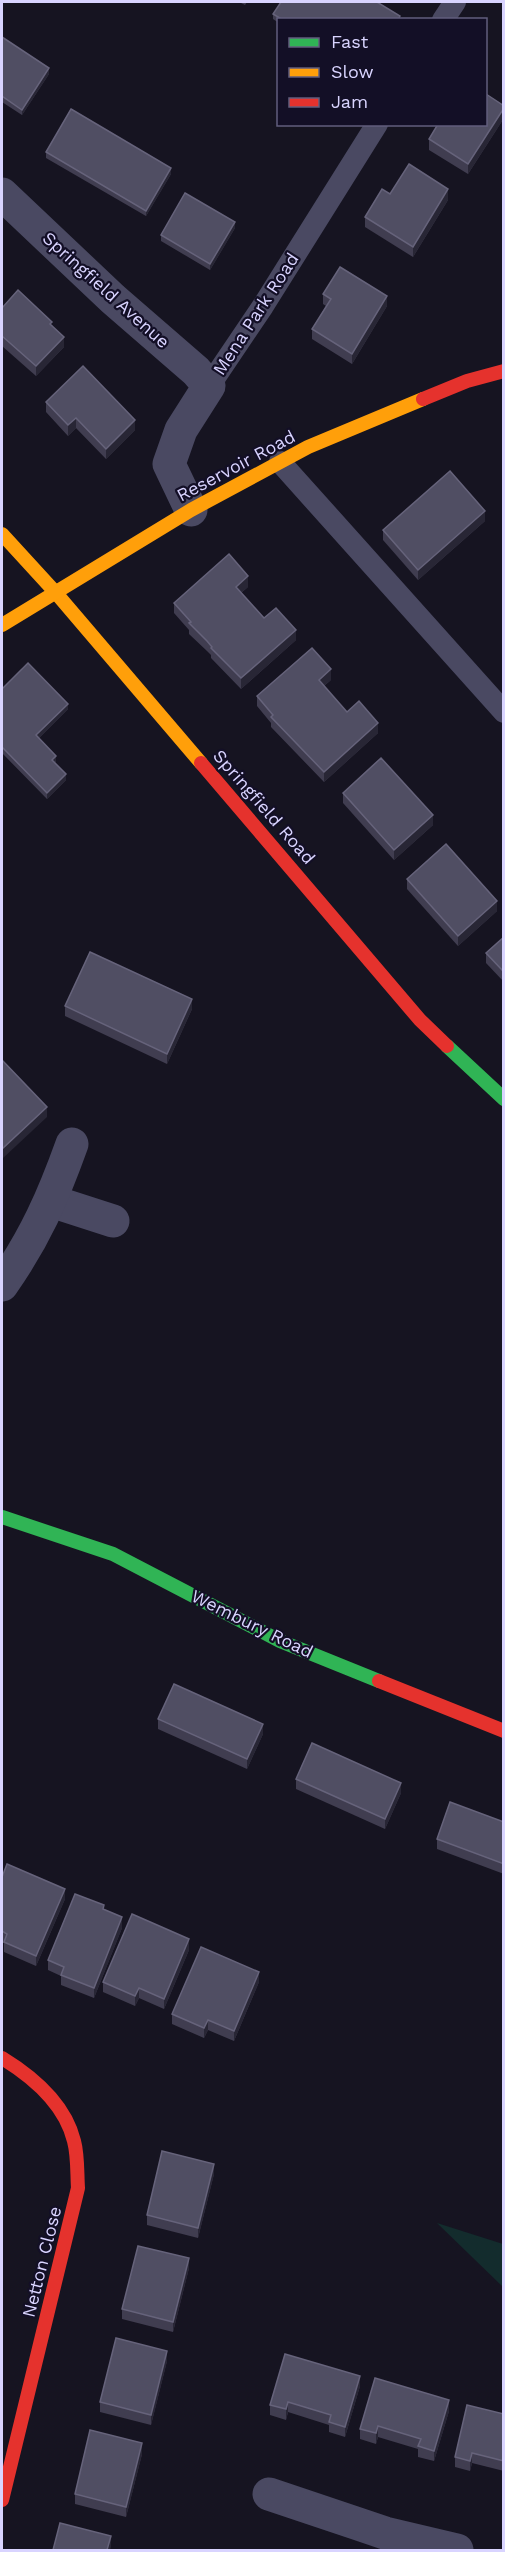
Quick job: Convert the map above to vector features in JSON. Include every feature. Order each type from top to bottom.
[{"type":"street","name":"Springfield Avenue","points":[[2,194],[112,299],[196,371],[209,386]]},
{"type":"street","name":"Reservoir Road","points":[[2,625],[191,510],[308,447],[467,381],[504,371]]},
{"type":"street","name":"Mena Park Road","points":[[191,510],[169,464],[182,430],[209,386]]},
{"type":"street","name":"Springfield Road","points":[[2,534],[56,593],[420,1020],[504,1099]]},
{"type":"street","points":[[2,1285],[20,1259],[51,1201],[72,1144]]},
{"type":"street","points":[[51,1201],[113,1221]]},
{"type":"street","name":"Wembury Road","points":[[2,1517],[113,1554],[280,1641],[504,1731]]},
{"type":"street","name":"Netton Close","points":[[2,2058],[17,2067],[54,2102],[74,2140],[78,2188],[2,2500]]},
{"type":"street","points":[[269,2494],[383,2542],[457,2550]]},
{"type":"lane","points":[[444,18],[455,2]]},
{"type":"lane","name":"Mena Park Road","points":[[209,386],[263,306],[376,126]]},
{"type":"lane","points":[[280,462],[504,712]]},
{"type":"green space","points":[[437,2223],[503,2244],[503,2287]]},
{"type":"building","points":[[281,2],[377,2],[400,16],[399,18],[280,18],[273,14]]},
{"type":"building","points":[[2,37],[49,68],[22,110],[2,96]]},
{"type":"building","points":[[487,95],[504,106],[468,164],[429,139],[437,126],[487,126]]},
{"type":"building","points":[[71,109],[171,168],[146,211],[46,152]]},
{"type":"building","points":[[409,164],[448,189],[413,247],[365,217],[382,189],[390,194]]},
{"type":"building","points":[[185,193],[235,222],[210,264],[161,235]]},
{"type":"building","points":[[340,267],[387,296],[352,354],[312,329],[331,299],[323,294]]},
{"type":"building","points":[[18,290],[52,322],[50,324],[64,337],[36,366],[2,336],[2,308]]},
{"type":"building","points":[[83,366],[135,420],[106,449],[76,418],[68,425],[46,402]]},
{"type":"building","points":[[450,471],[485,511],[418,570],[383,530]]},
{"type":"building","points":[[229,554],[248,576],[236,587],[264,618],[276,608],[296,630],[241,678],[211,648],[174,603]]},
{"type":"building","points":[[312,648],[331,669],[319,680],[347,712],[359,701],[378,723],[324,772],[271,717],[273,715],[257,696]]},
{"type":"building","points":[[28,663],[68,704],[36,735],[56,756],[52,760],[66,774],[47,793],[2,747],[2,689]]},
{"type":"building","points":[[381,758],[433,815],[394,850],[343,793]]},
{"type":"building","points":[[446,844],[497,901],[458,936],[407,879]]},
{"type":"building","points":[[504,937],[504,972],[486,953]]},
{"type":"building","points":[[90,952],[192,999],[167,1054],[65,1006]]},
{"type":"building","points":[[2,1060],[47,1107],[2,1149]]},
{"type":"building","points":[[174,1684],[263,1724],[247,1759],[158,1719]]},
{"type":"building","points":[[312,1743],[401,1783],[385,1819],[296,1779]]},
{"type":"building","points":[[450,1802],[504,1822],[504,1864],[437,1839]]},
{"type":"building","points":[[7,1864],[65,1889],[36,1956],[4,1942],[7,1934],[2,1931],[2,1877]]},
{"type":"building","points":[[75,1894],[104,1905],[103,1909],[122,1917],[94,1988],[61,1975],[64,1967],[48,1960]]},
{"type":"building","points":[[132,1914],[189,1939],[164,1999],[139,1988],[135,1996],[103,1982]]},
{"type":"building","points":[[201,1947],[259,1972],[234,2031],[208,2020],[204,2028],[172,2014]]},
{"type":"building","points":[[162,2151],[214,2164],[198,2228],[147,2215]]},
{"type":"building","points":[[138,2246],[189,2258],[173,2322],[122,2309]]},
{"type":"building","points":[[116,2338],[167,2351],[151,2415],[100,2402]]},
{"type":"building","points":[[285,2354],[360,2376],[345,2427],[329,2422],[331,2415],[288,2402],[286,2409],[270,2405]]},
{"type":"building","points":[[375,2378],[449,2400],[434,2451],[418,2446],[421,2439],[378,2426],[376,2433],[360,2429]]},
{"type":"building","points":[[467,2405],[504,2414],[504,2461],[472,2453],[470,2461],[455,2457]]},
{"type":"building","points":[[90,2430],[142,2443],[126,2507],[75,2494]]},
{"type":"building","points":[[60,2523],[111,2536],[107,2550],[53,2550]]},
{"type":"traffic: fast","points":[[447,1046],[504,1099]]},
{"type":"traffic: fast","points":[[2,1517],[113,1554],[280,1641],[379,1681]]},
{"type":"traffic: slow","points":[[2,625],[191,510],[308,447],[423,399]]},
{"type":"traffic: slow","points":[[2,534],[56,593],[201,763]]},
{"type":"traffic: jam","points":[[423,399],[467,381],[504,371]]},
{"type":"traffic: jam","points":[[201,763],[420,1020],[447,1046]]},
{"type":"traffic: jam","points":[[379,1681],[504,1731]]},
{"type":"traffic: jam","points":[[2,2058],[36,2083],[63,2115],[70,2128],[75,2147],[78,2188],[2,2500]]}]
